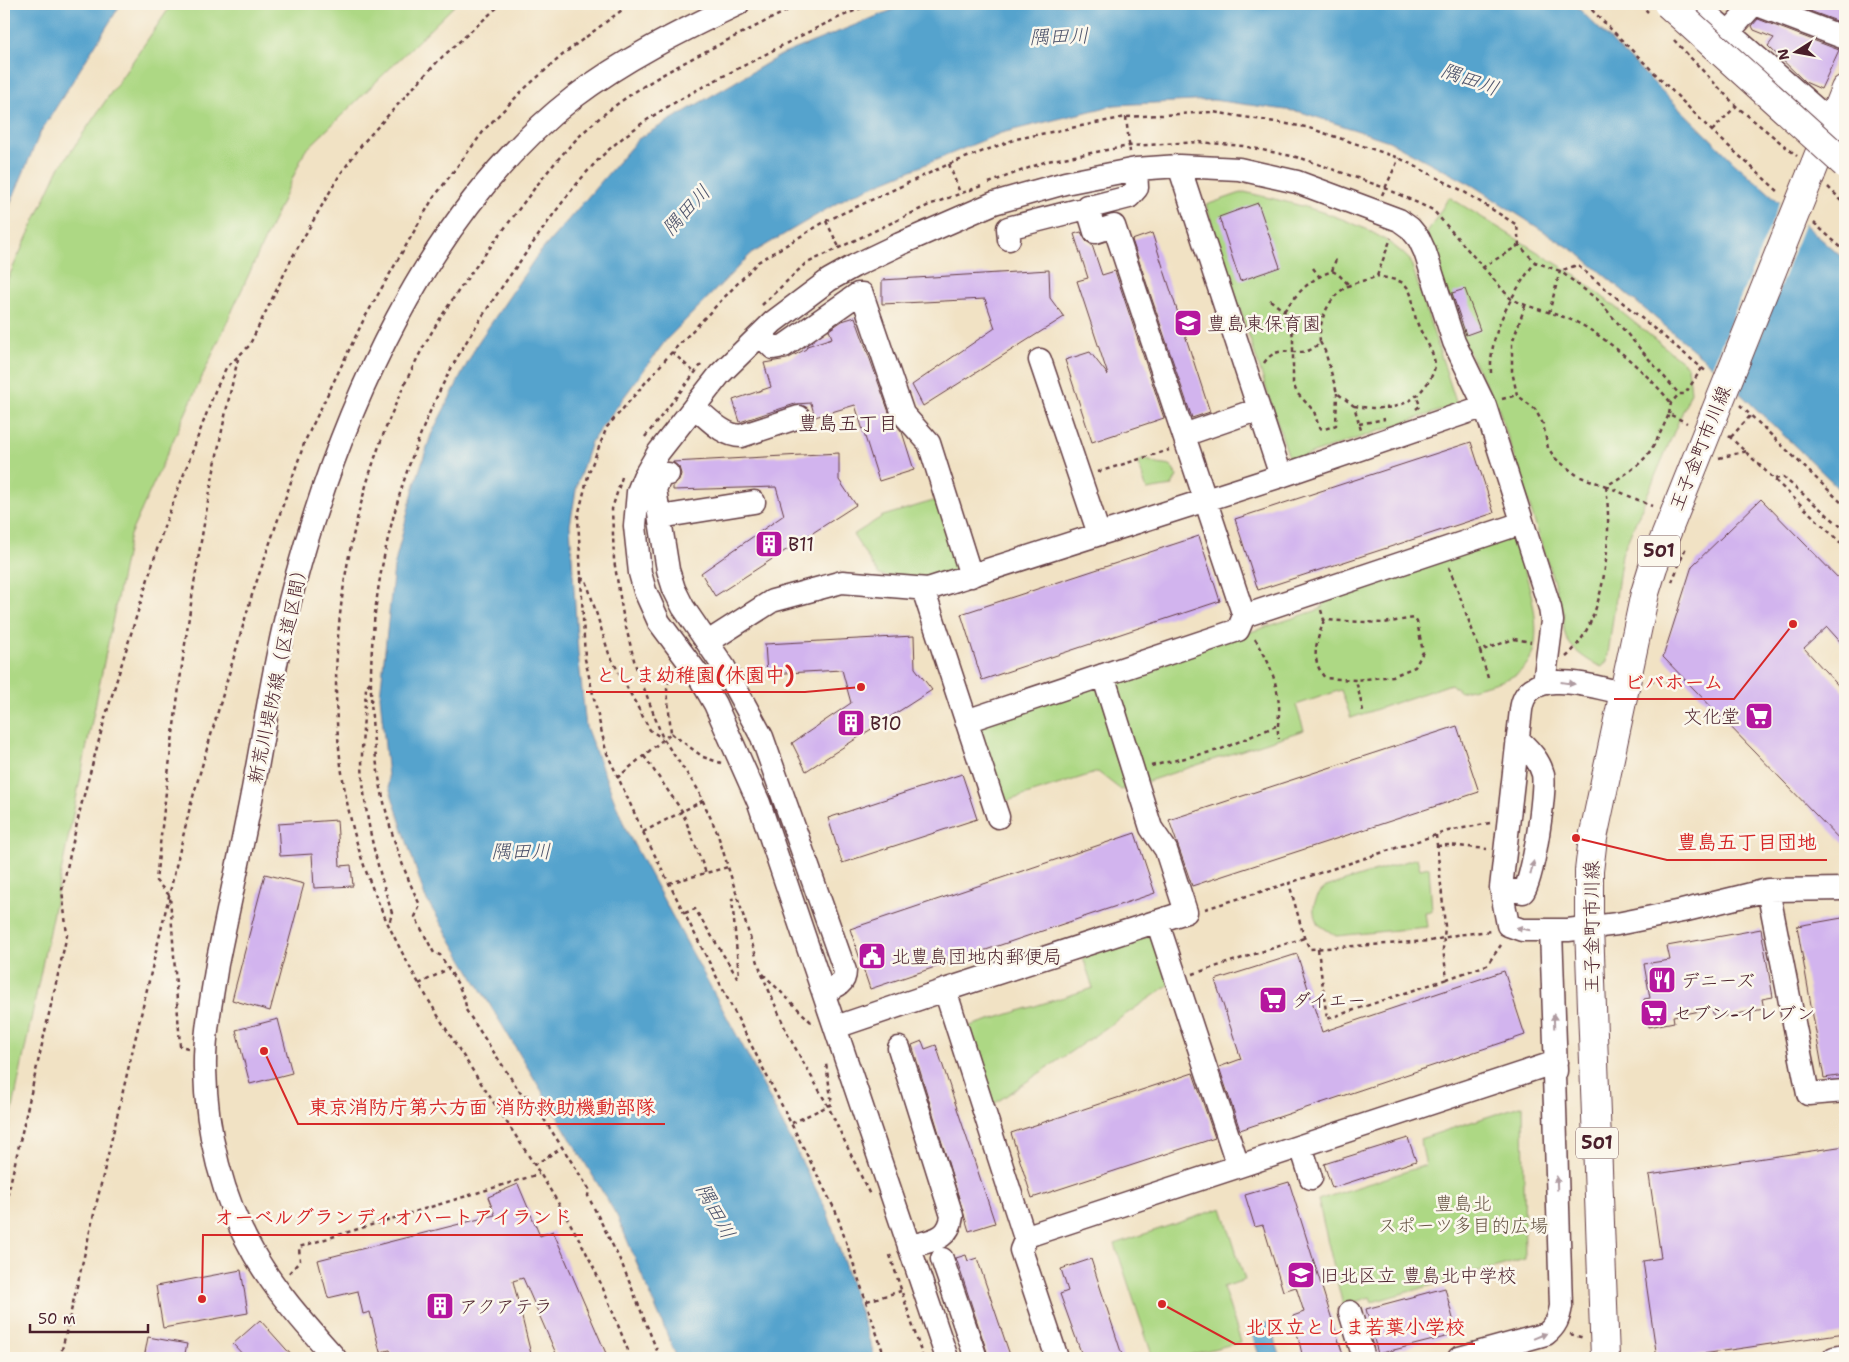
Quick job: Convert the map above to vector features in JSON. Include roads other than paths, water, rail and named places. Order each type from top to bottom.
[{"type":"main road","points":[[1681,4],[1845,154]]},
{"type":"main road","points":[[1660,10],[1845,164]]},
{"type":"main road","name":"王子金町市川線","points":[[1605,1358],[1588,927],[1589,871],[1593,838],[1623,693],[1653,567],[1720,423],[1812,172],[1845,89]]},
{"type":"street","name":"新荒川堤防線（区道区間）","points":[[335,1358],[279,1292],[254,1254],[236,1216],[221,1173],[209,1124],[205,1068],[209,1017],[217,964],[294,585],[339,446],[367,381],[396,320],[431,257],[468,207],[502,164],[573,98],[617,66],[738,4]]},
{"type":"street","points":[[1696,4],[1831,122]]},
{"type":"street","points":[[1728,33],[1755,4],[1845,38]]},
{"type":"street","points":[[1179,166],[1281,476]]},
{"type":"street","points":[[947,1358],[759,803],[715,704],[683,654],[659,622],[645,591],[636,547],[636,507],[644,476],[658,453],[720,374],[786,311],[829,280],[900,244],[1003,201],[1065,183],[1136,169],[1179,166],[1239,169],[1297,182],[1398,220],[1410,228],[1426,252],[1454,342],[1485,406],[1550,608],[1552,621],[1544,683]]},
{"type":"street","points":[[1009,239],[1008,228],[1087,206],[1126,198],[1133,194],[1137,188],[1136,169]]},
{"type":"street","points":[[1087,206],[1094,232],[1114,226],[1247,625]]},
{"type":"street","points":[[760,335],[769,346],[779,348],[784,346],[858,294],[862,294],[903,414],[929,443],[971,576]]},
{"type":"street","points":[[1040,360],[1099,534]]},
{"type":"street","points":[[708,642],[772,601],[842,582],[923,589],[971,576],[1281,476],[1485,406]]},
{"type":"street","points":[[694,407],[724,431],[734,436],[741,436],[799,417]]},
{"type":"street","points":[[1185,440],[1259,409]]},
{"type":"street","points":[[668,474],[662,474],[655,489],[668,570],[674,589],[683,607],[708,642],[744,701],[768,749],[843,964],[845,976],[843,982],[824,991]]},
{"type":"street","points":[[660,517],[754,502]]},
{"type":"street","points":[[966,720],[1238,630],[1247,625],[1522,523]]},
{"type":"street","points":[[923,589],[998,817]]},
{"type":"street","points":[[836,1027],[1186,912],[1166,850],[1151,828],[1103,675]]},
{"type":"street","points":[[1623,693],[1568,683],[1544,683],[1536,686],[1524,695],[1501,888],[1508,925],[1522,930],[1551,931],[1617,924],[1682,911],[1768,890],[1845,889]]},
{"type":"street","points":[[1501,888],[1523,892],[1528,888],[1535,855],[1543,787],[1540,765],[1518,739]]},
{"type":"street","points":[[1768,890],[1808,1094],[1845,1091]]},
{"type":"street","points":[[1157,921],[1238,1166]]},
{"type":"street","points":[[1459,1358],[1546,1334],[1554,1327],[1559,1317],[1561,1306],[1554,1075],[1556,1062],[1551,931]]},
{"type":"street","points":[[945,990],[1025,1238],[1021,1250],[1057,1358]]},
{"type":"street","points":[[899,1048],[952,1216],[948,1232],[942,1237],[909,1247]]},
{"type":"street","points":[[1025,1238],[1556,1062]]},
{"type":"street","points":[[1301,1146],[1311,1178]]},
{"type":"street","points":[[942,1259],[970,1357]]},
{"type":"street","points":[[1350,1312],[1364,1358]]},
{"type":"street","points":[[1834,1358],[1845,1356]]},
{"type":"water","points":[[4,4],[121,4],[40,133],[4,219]]},
{"type":"water","name":"隅田川","points":[[907,4],[1574,4],[1735,163],[1845,260],[1845,494],[1702,357],[1579,254],[1472,185],[1389,141],[1301,112],[1213,100],[1115,105],[1001,133],[849,196],[751,254],[666,340],[591,442],[577,485],[570,525],[578,653],[586,727],[626,830],[748,1056],[827,1211],[875,1358],[677,1358],[617,1216],[425,897],[389,787],[380,696],[394,567],[414,487],[431,435],[477,344],[536,257],[638,139],[781,55]]},
{"type":"water","points":[[1269,1322],[1281,1358],[1260,1358],[1250,1328]]},
{"type":"place","name":"豊島東保育園","points":[[1188,323]]},
{"type":"place","name":"B11","points":[[769,544]]},
{"type":"place","name":"ビバホーム","points":[[1793,624]]},
{"type":"place","name":"としま幼稚園(休園中)","points":[[861,687]]},
{"type":"place","name":"文化堂","points":[[1759,716]]},
{"type":"place","name":"B10","points":[[851,723]]},
{"type":"place","name":"豊島五丁目団地","points":[[1576,838]]},
{"type":"place","name":"北豊島団地内郵便局","points":[[872,956]]},
{"type":"place","name":"デニーズ","points":[[1662,980]]},
{"type":"place","name":"ダイエー","points":[[1273,1000]]},
{"type":"place","name":"セブン-イレブン","points":[[1654,1013]]},
{"type":"place","name":"東京消防庁第六方面 消防救助機動部隊","points":[[264,1051]]},
{"type":"place","name":"旧北区立 豊島北中学校","points":[[1301,1275]]},
{"type":"place","name":"オーベルグランディオハートアイランド","points":[[202,1299]]},
{"type":"place","name":"北区立としま若葉小学校","points":[[1162,1304]]},
{"type":"place","name":"アクアテラ","points":[[440,1306]]},
{"type":"district","name":"豊島五丁目","points":[[848,423]]},
{"type":"park label","name":"豊島北 スポーツ多目的広場","points":[[1463,1214]]}]
